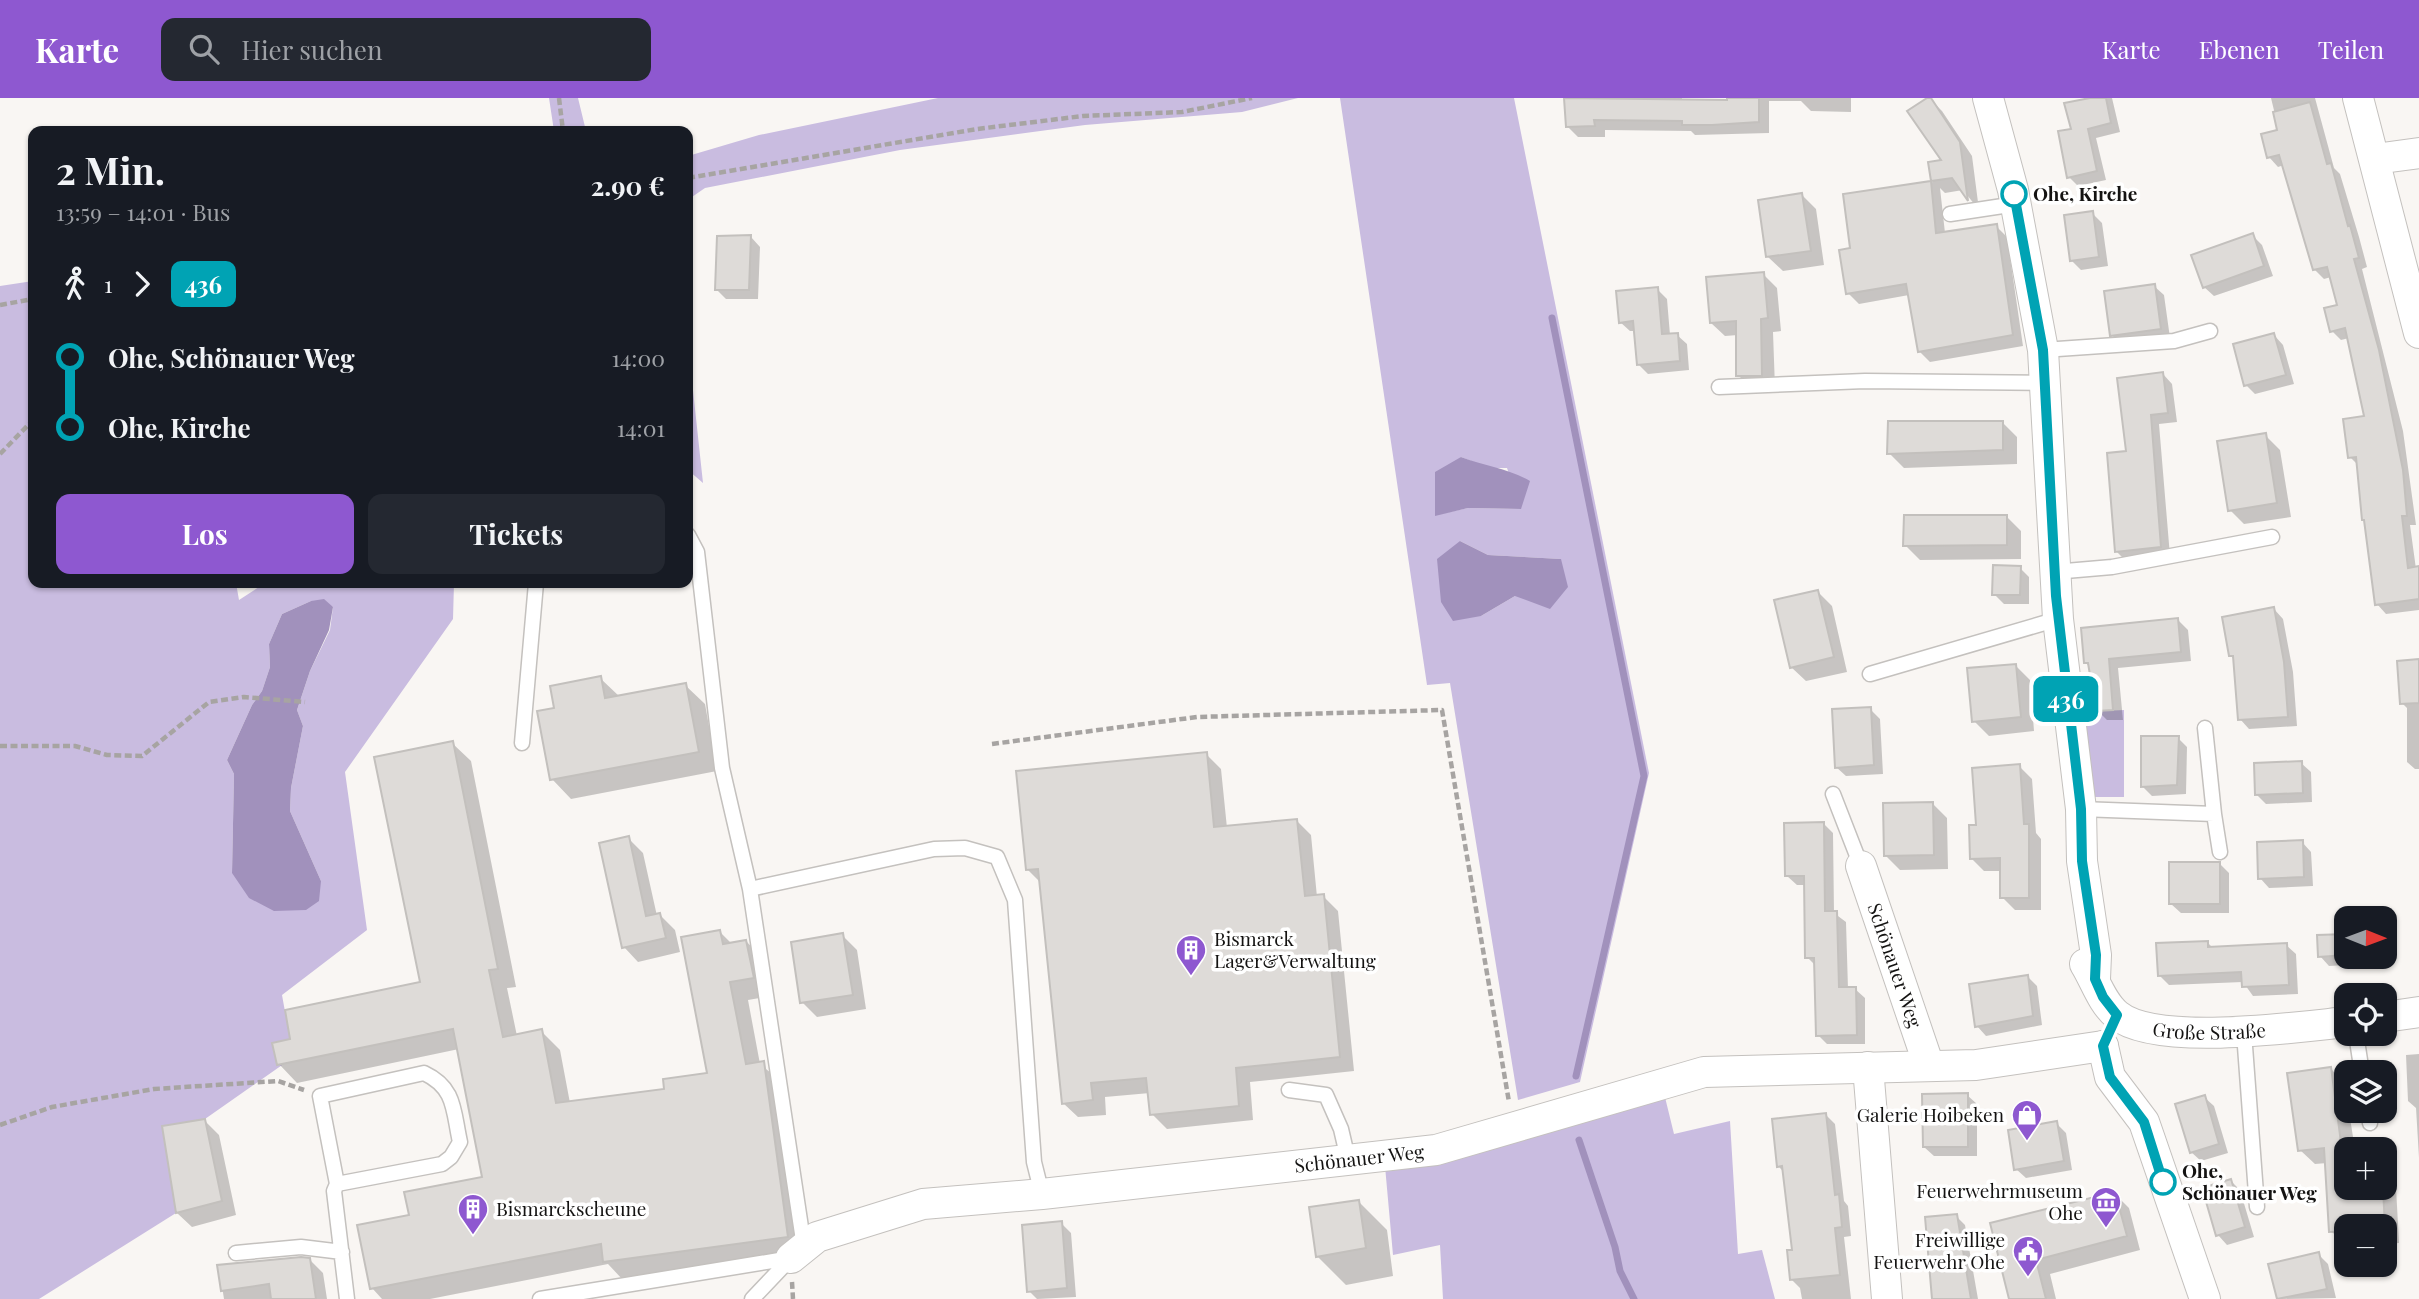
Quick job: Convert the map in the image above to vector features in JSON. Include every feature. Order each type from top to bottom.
[{"type":"street","points":[[1988,98],[2016,204],[2043,350],[2054,572],[2081,809],[2082,861],[2095,943],[2095,979],[2103,997],[2117,1015],[2103,1046],[2110,1077],[2144,1122],[2205,1299]]},
{"type":"street","points":[[2358,98],[2419,333]]},
{"type":"street","points":[[2375,159],[2419,153]]},
{"type":"street","name":"Schönauer Weg","points":[[1861,866],[1929,1066]]},
{"type":"street","points":[[2397,1015],[2419,1012]]},
{"type":"street","name":"Große Straße","points":[[2117,1015],[2135,1024],[2151,1027],[2244,1033],[2334,1023]]},
{"type":"street","name":"Schönauer Weg","points":[[797,1253],[817,1237],[923,1204],[1042,1194],[1436,1150],[1704,1072],[2013,1061],[2103,1046]]},
{"type":"street","points":[[1868,1067],[1887,1299]]},
{"type":"lane","points":[[1950,214],[2016,204]]},
{"type":"lane","points":[[2043,350],[2174,341],[2210,331]]},
{"type":"lane","points":[[1719,387],[1865,380],[2046,383]]},
{"type":"lane","points":[[2054,572],[2112,567],[2272,537]]},
{"type":"lane","points":[[693,544],[697,552],[722,768],[750,889],[797,1253]]},
{"type":"lane","points":[[522,743],[536,588]]},
{"type":"lane","points":[[1870,674],[2058,619]]},
{"type":"lane","points":[[2205,728],[2220,852]]},
{"type":"lane","points":[[1833,794],[1861,866]]},
{"type":"lane","points":[[2081,809],[2214,814]]},
{"type":"lane","points":[[750,889],[934,849],[965,848],[997,857],[1015,900],[1034,1162],[1042,1194]]},
{"type":"lane","points":[[2244,1033],[2257,1207]]},
{"type":"lane","points":[[337,1184],[442,1164],[451,1157],[460,1142],[450,1093],[440,1080],[424,1073],[320,1096],[337,1184],[334,1191],[347,1299]]},
{"type":"lane","points":[[1289,1090],[1326,1095],[1340,1129],[1348,1159]]},
{"type":"lane","points":[[236,1253],[301,1247],[342,1252]]},
{"type":"lane","points":[[540,1299],[647,1283],[797,1253]]},
{"type":"lane","points":[[752,1299],[797,1253]]},
{"type":"lane","points":[[647,1283],[653,1299]]},
{"type":"path","points":[[559,98],[562,126]]},
{"type":"path","points":[[693,177],[977,129],[1083,116],[1182,112],[1252,98]]},
{"type":"path","points":[[0,305],[28,300]]},
{"type":"path","points":[[0,454],[28,425]]},
{"type":"path","points":[[0,746],[75,746],[107,755],[142,756],[209,702],[244,697],[306,702]]},
{"type":"path","points":[[992,744],[1197,717],[1442,710],[1513,1127]]},
{"type":"path","points":[[0,1125],[52,1107],[154,1089],[278,1081],[320,1096]]},
{"type":"shaded area","points":[[549,98],[578,98],[585,126],[553,126]]},
{"type":"shaded area","points":[[938,98],[1298,98],[1242,112],[1085,125],[900,150],[705,188],[693,196],[693,155],[759,135]]},
{"type":"shaded area","points":[[1340,98],[1514,98],[1649,773],[1580,1082],[1518,1100],[1450,683],[1427,685]],"holes":[[[1461,457],[1489,468],[1507,468],[1521,509],[1468,508],[1435,515]],[[1460,541],[1488,555],[1561,559],[1515,596],[1481,616]]]},
{"type":"shaded area","points":[[28,282],[28,588],[237,588],[239,600],[257,588],[454,588],[453,619],[345,772],[367,930],[282,995],[290,1039],[285,1063],[205,1119],[162,1126],[176,1213],[39,1299],[0,1299],[0,286]],"holes":[[[311,601],[333,607],[330,630],[310,671],[297,710],[303,726],[291,788],[290,811],[321,881],[232,873],[234,774],[227,760],[252,705],[262,691],[270,667],[269,644],[282,614]]]},
{"type":"shaded area","points":[[693,390],[703,483],[693,474]]},
{"type":"shaded area","points":[[1461,457],[1530,481],[1521,509],[1468,508],[1435,516],[1435,472]]},
{"type":"shaded area","points":[[1460,541],[1488,555],[1561,559],[1568,587],[1550,609],[1515,596],[1481,616],[1453,621],[1441,602],[1437,559]]},
{"type":"shaded area","points":[[324,599],[333,607],[329,630],[310,671],[297,710],[303,726],[291,788],[290,811],[321,881],[319,901],[306,910],[274,911],[249,898],[232,873],[234,774],[227,760],[252,705],[262,691],[270,667],[269,644],[282,614],[311,601]]},
{"type":"shaded area","points":[[2124,710],[2124,797],[2094,797],[2084,712]]},
{"type":"shaded area","points":[[1662,1085],[1674,1134],[1730,1121],[1738,1254],[1762,1250],[1775,1299],[1443,1299],[1440,1245],[1393,1255],[1384,1155]]},
{"type":"building","points":[[1564,98],[1759,98],[1759,122],[1682,125],[1682,121],[1594,120],[1595,126],[1566,127]]},
{"type":"building","points":[[1931,98],[1960,142],[1968,201],[1952,178],[1931,181],[1928,162],[1941,160],[1907,111]]},
{"type":"building","points":[[2106,98],[2111,123],[2088,129],[2097,171],[2067,178],[2058,131],[2071,129],[2064,103]]},
{"type":"building","points":[[2310,102],[2327,164],[2331,163],[2359,258],[2354,259],[2379,350],[2403,470],[2407,516],[2402,516],[2408,568],[2419,566],[2419,599],[2375,605],[2356,457],[2348,458],[2343,419],[2364,416],[2345,328],[2330,332],[2324,308],[2337,305],[2327,267],[2313,270],[2279,155],[2267,158],[2261,134],[2277,130],[2273,112]]},
{"type":"building","points":[[1931,181],[1936,233],[1997,224],[2013,335],[1918,352],[1906,284],[1846,294],[1839,250],[1850,248],[1843,194]]},
{"type":"building","points":[[1802,193],[1811,251],[1766,257],[1758,200]]},
{"type":"building","points":[[2093,211],[2099,257],[2070,261],[2064,215]]},
{"type":"building","points":[[2253,233],[2264,266],[2203,288],[2191,255]]},
{"type":"building","points":[[751,235],[749,290],[715,290],[717,236]]},
{"type":"building","points":[[1764,272],[1768,318],[1761,319],[1762,376],[1736,376],[1736,321],[1710,323],[1706,277]]},
{"type":"building","points":[[2155,284],[2161,329],[2110,336],[2104,291]]},
{"type":"building","points":[[1658,287],[1662,334],[1678,333],[1680,361],[1637,365],[1633,321],[1619,323],[1616,291]]},
{"type":"building","points":[[2274,333],[2286,375],[2244,386],[2233,344]]},
{"type":"building","points":[[2163,372],[2168,413],[2151,415],[2161,547],[2115,552],[2107,453],[2126,451],[2117,378]]},
{"type":"building","points":[[1888,421],[2003,421],[2003,450],[1887,454]]},
{"type":"building","points":[[2266,433],[2277,503],[2228,511],[2217,441]]},
{"type":"building","points":[[1904,515],[2007,515],[2007,545],[1903,546]]},
{"type":"building","points":[[1993,565],[2021,566],[2020,595],[1992,595]]},
{"type":"building","points":[[1818,590],[1834,657],[1790,668],[1774,600]]},
{"type":"building","points":[[2274,607],[2284,662],[2288,717],[2238,720],[2233,656],[2229,656],[2222,617]]},
{"type":"building","points":[[2178,618],[2181,652],[2109,659],[2113,710],[2096,711],[2088,663],[2084,663],[2081,628]]},
{"type":"building","points":[[2419,659],[2419,703],[2400,704],[2397,661]]},
{"type":"building","points":[[2016,664],[2021,717],[1972,722],[1967,668]]},
{"type":"building","points":[[601,676],[605,698],[686,683],[699,752],[550,780],[537,711],[554,708],[550,686]]},
{"type":"building","points":[[1871,707],[1874,765],[1835,768],[1832,709]]},
{"type":"building","points":[[2141,736],[2179,736],[2177,785],[2141,787]]},
{"type":"building","points":[[453,741],[498,969],[489,970],[503,1037],[542,1029],[556,1103],[664,1089],[663,1079],[707,1073],[681,937],[720,930],[723,944],[746,940],[754,978],[730,982],[746,1064],[764,1061],[788,1237],[603,1262],[601,1244],[370,1289],[357,1225],[409,1215],[404,1192],[482,1177],[453,1029],[277,1065],[272,1043],[290,1039],[285,1010],[420,982],[374,757]]},
{"type":"building","name":"Bismarck Lager&Verwaltung","points":[[1207,752],[1214,827],[1297,819],[1305,896],[1324,894],[1340,1057],[1236,1068],[1239,1106],[1150,1115],[1146,1078],[1091,1083],[1093,1100],[1062,1104],[1038,869],[1026,870],[1016,771]]},
{"type":"building","points":[[2302,761],[2303,793],[2255,795],[2254,763]]},
{"type":"building","points":[[2020,764],[2024,824],[2029,824],[2029,898],[2000,898],[2000,858],[1970,859],[1969,825],[1976,825],[1972,768]]},
{"type":"building","points":[[1933,802],[1934,855],[1884,856],[1883,803]]},
{"type":"building","points":[[1824,822],[1825,911],[1837,911],[1839,987],[1856,987],[1857,1035],[1816,1036],[1814,958],[1805,958],[1804,876],[1785,876],[1784,823]]},
{"type":"building","points":[[629,836],[646,916],[660,913],[666,938],[622,948],[599,843]]},
{"type":"building","points":[[2303,840],[2304,877],[2258,879],[2257,842]]},
{"type":"building","points":[[2169,862],[2220,862],[2220,904],[2169,904]]},
{"type":"building","points":[[843,933],[853,995],[800,1003],[791,942]]},
{"type":"building","points":[[2334,934],[2334,956],[2318,957],[2317,935]]},
{"type":"building","points":[[2208,941],[2208,947],[2287,943],[2289,985],[2242,987],[2241,972],[2158,976],[2156,943]]},
{"type":"building","points":[[2028,975],[2033,1016],[1975,1027],[1969,984]]},
{"type":"building","points":[[2331,1067],[2334,1123],[2338,1123],[2340,1137],[2334,1137],[2334,1200],[2384,1200],[2384,1214],[2334,1214],[2334,1232],[2329,1232],[2324,1148],[2298,1151],[2287,1073]]},
{"type":"building","points":[[1968,1093],[1968,1147],[1923,1147],[1922,1094]]},
{"type":"building","points":[[2205,1095],[2219,1144],[2190,1153],[2175,1104]]},
{"type":"building","points":[[1826,1113],[1835,1195],[1839,1194],[1842,1227],[1835,1228],[1840,1275],[1790,1280],[1787,1250],[1792,1250],[1782,1166],[1777,1167],[1772,1119]]},
{"type":"building","points":[[205,1119],[222,1201],[176,1213],[162,1126]]},
{"type":"building","points":[[2057,1121],[2064,1161],[2014,1170],[2008,1130]]},
{"type":"building","points":[[2231,1179],[2245,1227],[2216,1236],[2202,1188]]},
{"type":"building","points":[[2115,1192],[2127,1236],[2036,1260],[2046,1299],[2009,1299],[1990,1223]]},
{"type":"building","points":[[1359,1200],[1366,1248],[1316,1257],[1309,1207]]},
{"type":"building","points":[[1957,1214],[1971,1299],[1932,1299],[1925,1217]]},
{"type":"building","points":[[1062,1221],[1067,1288],[1027,1292],[1022,1225]]},
{"type":"building","points":[[2319,1252],[2327,1289],[2277,1299],[2268,1264]]},
{"type":"building","points":[[310,1258],[316,1299],[271,1299],[269,1284],[221,1291],[217,1265]]},
{"type":"waterway","points":[[1552,318],[1644,776],[1576,1076]]},
{"type":"waterway","points":[[1579,1140],[1615,1247],[1620,1271],[1634,1299]]},
{"type":"bus line","name":"436","points":[[2014,194],[2043,350],[2054,572],[2062,668],[2081,809],[2082,861],[2090,896],[2096,955],[2095,979],[2109,1007],[2117,1015],[2103,1046],[2110,1077],[2144,1122],[2163,1182]]},
{"type":"place","name":"Ohe, Kirche","points":[[2014,194]]},
{"type":"place","name":"Bismarck Lager&Verwaltung","points":[[1191,977]]},
{"type":"place","name":"Galerie Hoibeken","points":[[2027,1142]]},
{"type":"place","name":"Ohe, Schönauer Weg","points":[[2163,1182]]},
{"type":"place","name":"Feuerwehrmuseum Ohe","points":[[2106,1229]]},
{"type":"place","name":"Bismarckscheune","points":[[473,1236]]},
{"type":"place","name":"Freiwillige Feuerwehr Ohe","points":[[2028,1278]]}]
